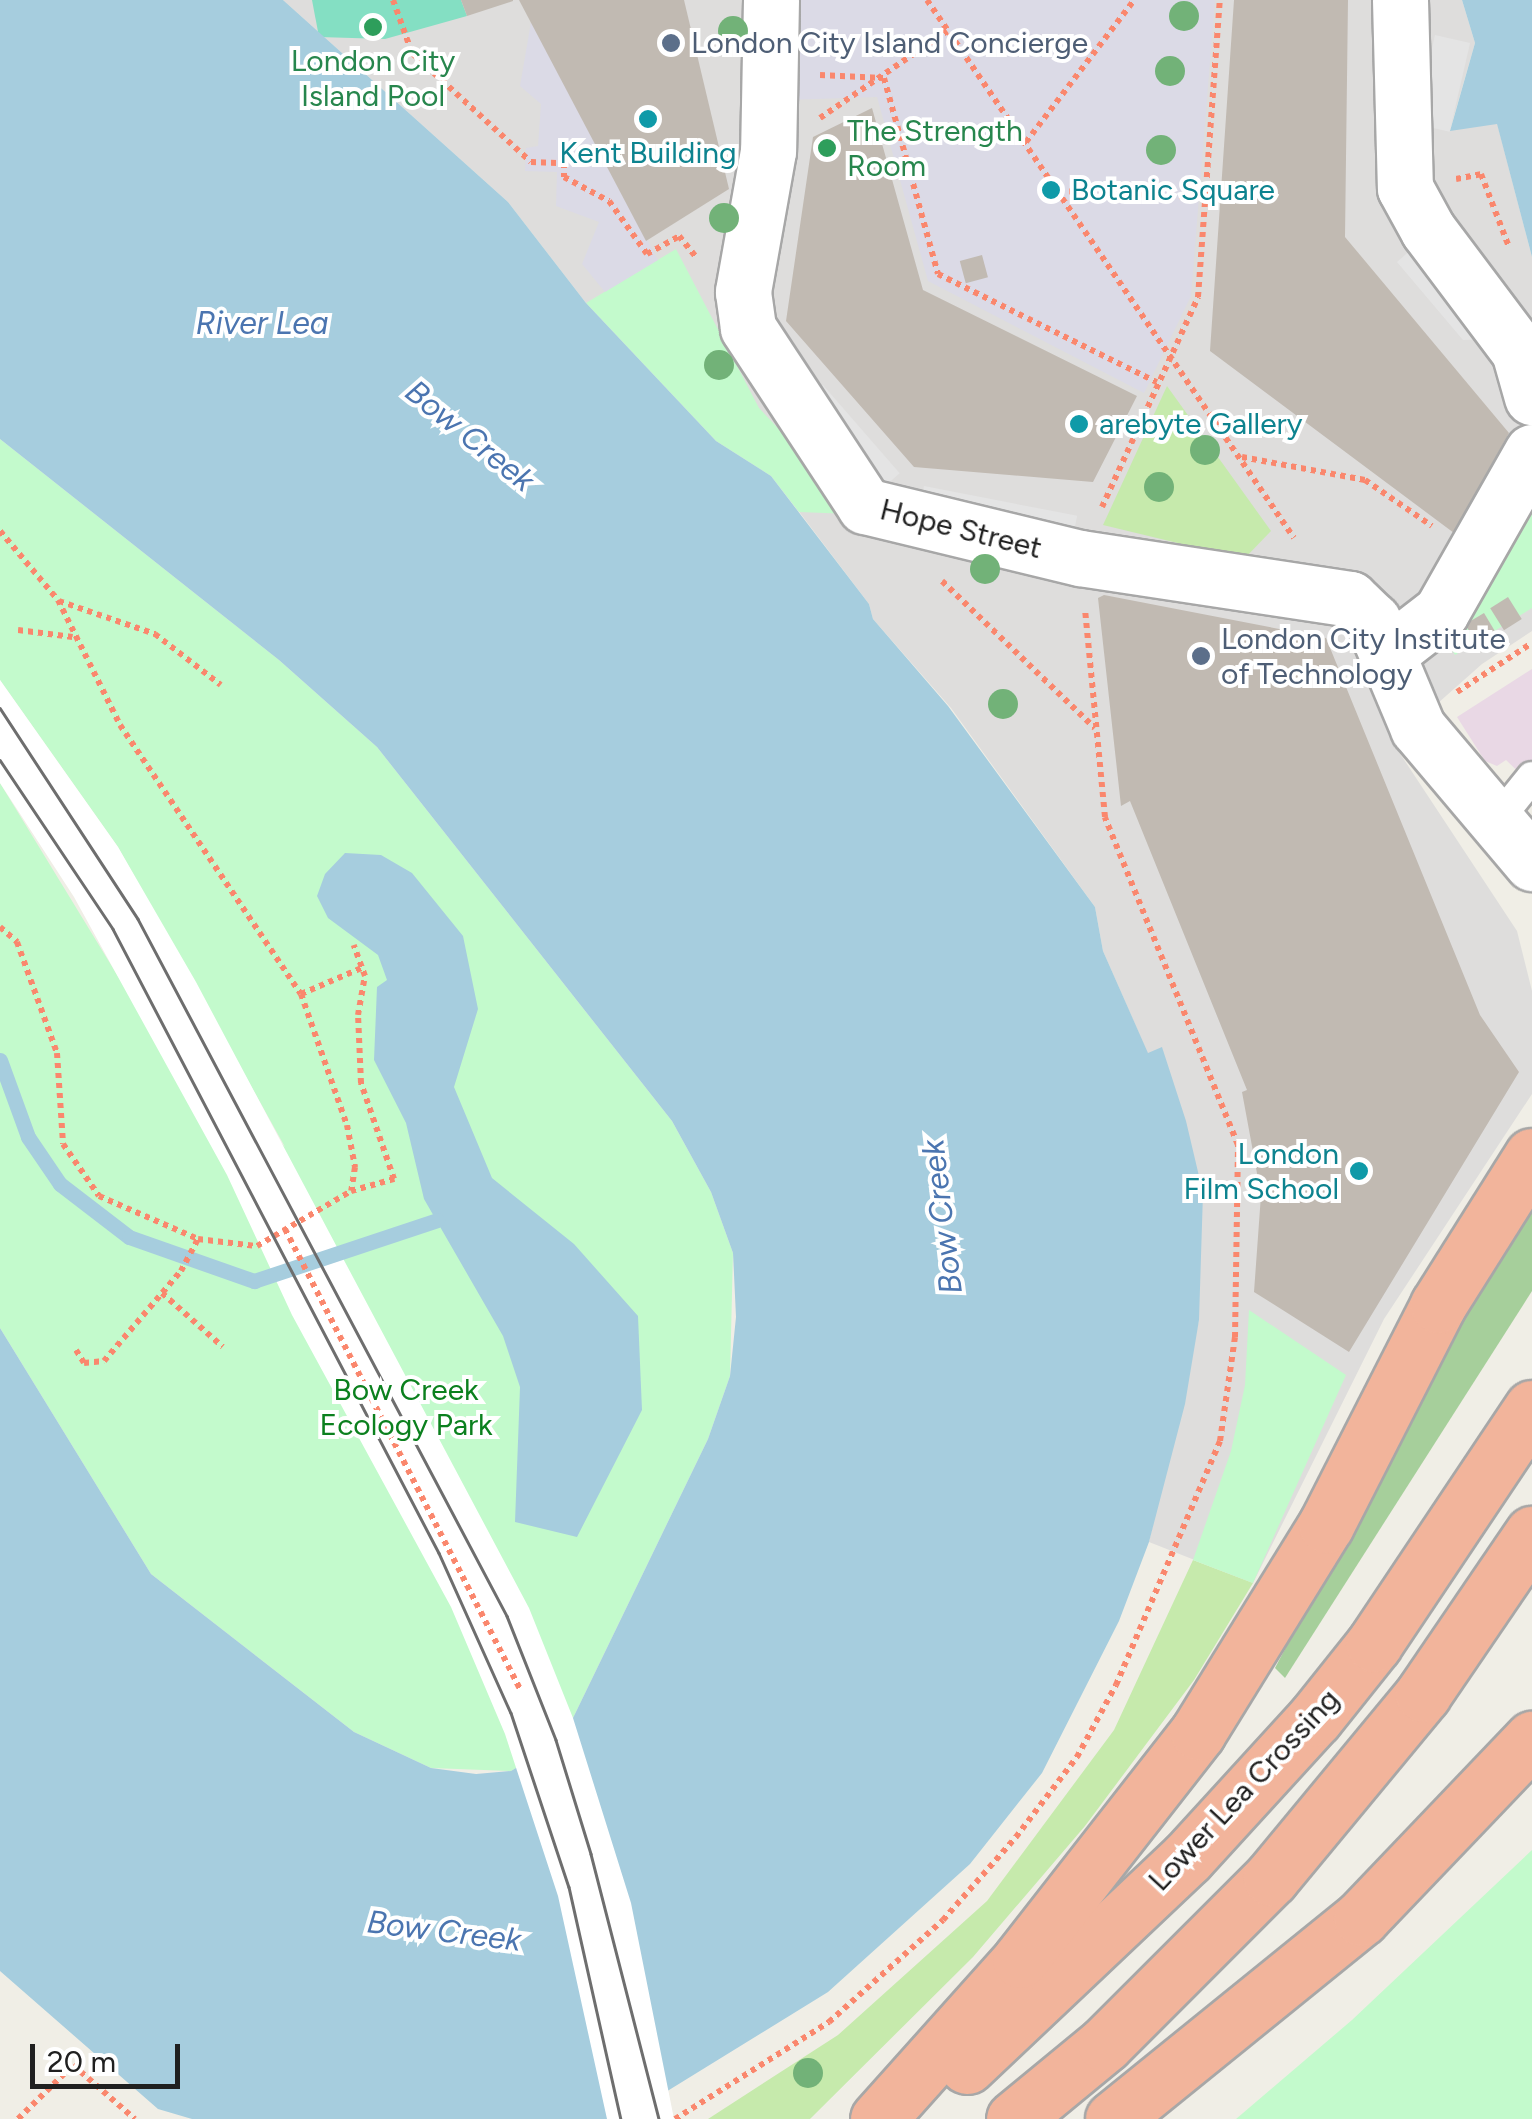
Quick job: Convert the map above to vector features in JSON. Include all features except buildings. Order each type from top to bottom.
[{"type":"highway","points":[[878,2119],[1020,1960],[1198,1732],[1326,1525],[1438,1304],[1532,1156]]},
{"type":"highway","name":"Lower Lea Crossing","points":[[897,2119],[979,2056],[1173,1871],[1314,1718],[1374,1644],[1532,1408]]},
{"type":"highway","points":[[1014,2119],[1105,2044],[1271,1878],[1423,1694],[1532,1534]]},
{"type":"highway","points":[[1113,2119],[1361,1918],[1532,1739]]},
{"type":"street","name":"Hope Street","points":[[771,0],[767,160],[743,292],[748,328],[864,506],[1080,558],[1350,599],[1373,621],[1418,728],[1532,863]]},
{"type":"street","points":[[1400,0],[1405,188],[1428,230],[1519,351],[1532,397]]},
{"type":"street","points":[[1388,653],[1441,612],[1532,452]]},
{"type":"lane","points":[[1495,822],[1532,777]]},
{"type":"path","points":[[393,0],[412,53],[531,162],[564,163],[564,177],[610,201],[647,254],[678,236],[691,258],[748,260]]},
{"type":"path","points":[[927,0],[1336,596]]},
{"type":"path","points":[[1026,142],[1134,0]]},
{"type":"path","points":[[675,2119],[829,2022],[944,1920],[1016,1837],[1077,1757],[1116,1685],[1220,1441],[1234,1337],[1238,1145],[1106,817],[1080,558],[1198,296],[1202,197],[1220,0]]},
{"type":"path","points":[[772,73],[884,78],[948,31]]},
{"type":"path","points":[[884,78],[938,274],[1157,382]]},
{"type":"path","points":[[1058,190],[1202,197]]},
{"type":"path","points":[[1240,457],[1365,480],[1402,505]]},
{"type":"path","points":[[878,509],[954,594],[1097,730]]},
{"type":"path","points":[[0,531],[58,600],[120,725],[301,994],[347,1125],[356,1167],[351,1191]]},
{"type":"path","points":[[58,600],[155,634],[220,685]]},
{"type":"path","points":[[18,630],[75,637]]},
{"type":"path","points":[[1443,700],[1532,644]]},
{"type":"path","points":[[0,927],[17,942],[57,1054],[63,1144],[99,1196],[198,1239],[257,1246],[351,1191],[394,1179],[361,1083],[364,968],[354,945]]},
{"type":"path","points":[[301,994],[364,968]]},
{"type":"path","points":[[285,1229],[520,1689]]},
{"type":"path","points":[[76,1350],[84,1362],[104,1361],[181,1272],[198,1239]]},
{"type":"path","points":[[162,1292],[223,1347]]},
{"type":"path","points":[[18,2119],[73,2065],[136,2119]]},
{"type":"shaded area","points":[[283,0],[1462,0],[1475,43],[1450,130],[1497,123],[1532,257],[1532,631],[1482,664],[1393,743],[1517,931],[1532,991],[1532,1094],[1384,1319],[1253,1583],[1149,1542],[1199,1320],[1197,1251],[1162,1048],[1148,1054],[1103,951],[1095,907],[951,708],[873,619],[869,604],[772,476],[586,303],[508,202]]},
{"type":"shaded area","name":"Botanic Square","points":[[784,0],[1215,0],[1191,296],[1144,393],[928,281],[877,97],[786,100]]},
{"type":"shaded area","points":[[531,22],[658,260],[605,292],[582,264],[599,222],[556,206],[557,172],[525,171],[526,148],[538,146],[541,104],[520,86]]},
{"type":"shaded area","points":[[1435,35],[1470,43],[1450,132],[1415,124]]},
{"type":"shaded area","points":[[1413,248],[1491,339],[1463,340],[1397,262]]},
{"type":"shaded area","points":[[823,385],[900,473],[884,487],[807,399]]},
{"type":"shaded area","points":[[924,486],[1077,516],[1073,537],[920,508]]},
{"type":"shaded area","points":[[1532,669],[1532,785],[1506,760],[1497,766],[1485,761],[1457,717]]},
{"type":"green space","name":"London City Island Pool","points":[[312,0],[461,0],[467,16],[385,39],[319,37]]},
{"type":"green space","points":[[676,249],[759,408],[805,457],[804,466],[850,500],[850,514],[799,512],[771,476],[716,441],[586,303]]},
{"type":"green space","points":[[1167,386],[1271,531],[1244,559],[1103,525]]},
{"type":"green space","name":"Bow Creek Ecology Park","points":[[0,439],[279,660],[377,747],[672,1121],[711,1192],[733,1253],[730,1376],[708,1439],[573,1718],[557,1743],[511,1771],[431,1768],[354,1732],[151,1574],[0,1328],[0,783],[130,996],[285,1147],[118,847],[0,680]]},
{"type":"green space","points":[[1532,478],[1532,608],[1455,655],[1445,639]]},
{"type":"green space","points":[[1532,1202],[1532,1291],[1285,1678],[1275,1668],[1464,1309]]},
{"type":"green space","points":[[1249,1310],[1346,1375],[1253,1583],[1193,1560],[1231,1451],[1245,1385]]},
{"type":"green space","points":[[1193,1560],[1253,1583],[1194,1680],[1085,1826],[973,1957],[810,2119],[708,2119],[838,2035],[987,1901],[1114,1730]]},
{"type":"green space","points":[[1532,1850],[1532,2119],[1236,2119],[1352,2020]]},
{"type":"water","name":"River Lea","points":[[0,0],[283,0],[508,202],[586,303],[716,441],[771,476],[869,604],[873,619],[948,706],[1095,907],[1103,951],[1148,1053],[1162,1047],[1186,1121],[1203,1193],[1199,1320],[1185,1404],[1149,1542],[1119,1621],[1042,1773],[970,1864],[828,1992],[622,2119],[192,2119],[158,2109],[0,1971],[0,1328],[151,1574],[354,1732],[431,1768],[476,1774],[511,1771],[557,1743],[573,1718],[708,1439],[730,1376],[736,1317],[733,1253],[711,1192],[672,1121],[377,747],[279,660],[0,439]]},
{"type":"water","points":[[1462,0],[1532,0],[1532,257],[1497,124],[1450,131],[1475,43]]},
{"type":"water","points":[[345,853],[381,855],[412,873],[463,936],[478,1009],[454,1087],[492,1178],[574,1244],[638,1316],[642,1410],[577,1537],[515,1522],[520,1387],[503,1336],[424,1199],[406,1123],[374,1060],[377,987],[387,980],[378,955],[328,918],[317,896],[325,874]]},
{"type":"pier","points":[[0,680],[118,847],[196,982],[529,1608],[573,1718],[631,1903],[674,2119],[607,2119],[558,1896],[505,1734],[451,1607],[292,1315],[227,1175],[74,897],[0,783]]},
{"type":"waterway","points":[[0,1060],[28,1137],[60,1184],[129,1237],[254,1281],[437,1220]]},
{"type":"tram line","points":[[0,708],[138,919],[507,1616],[556,1740],[591,1854],[659,2119]]},
{"type":"tram line","points":[[0,760],[113,929],[439,1553],[511,1713],[569,1887],[621,2119]]},
{"type":"place","name":"London City Island Pool","points":[[373,27]]},
{"type":"place","name":"London City Island Concierge","points":[[671,43]]},
{"type":"place","name":"Kent Building","points":[[648,119]]},
{"type":"place","name":"The Strength Room","points":[[827,148]]},
{"type":"place","name":"Botanic Square","points":[[1051,190]]},
{"type":"place","name":"arebyte Gallery","points":[[1079,424]]},
{"type":"place","name":"London City Institute of Technology","points":[[1201,656]]},
{"type":"place","name":"London Film School","points":[[1359,1171]]},
{"type":"water label","name":"Bow Creek","points":[[470,436]]},
{"type":"water label","name":"Bow Creek","points":[[942,1217]]},
{"type":"water label","name":"Bow Creek","points":[[444,1931]]}]
